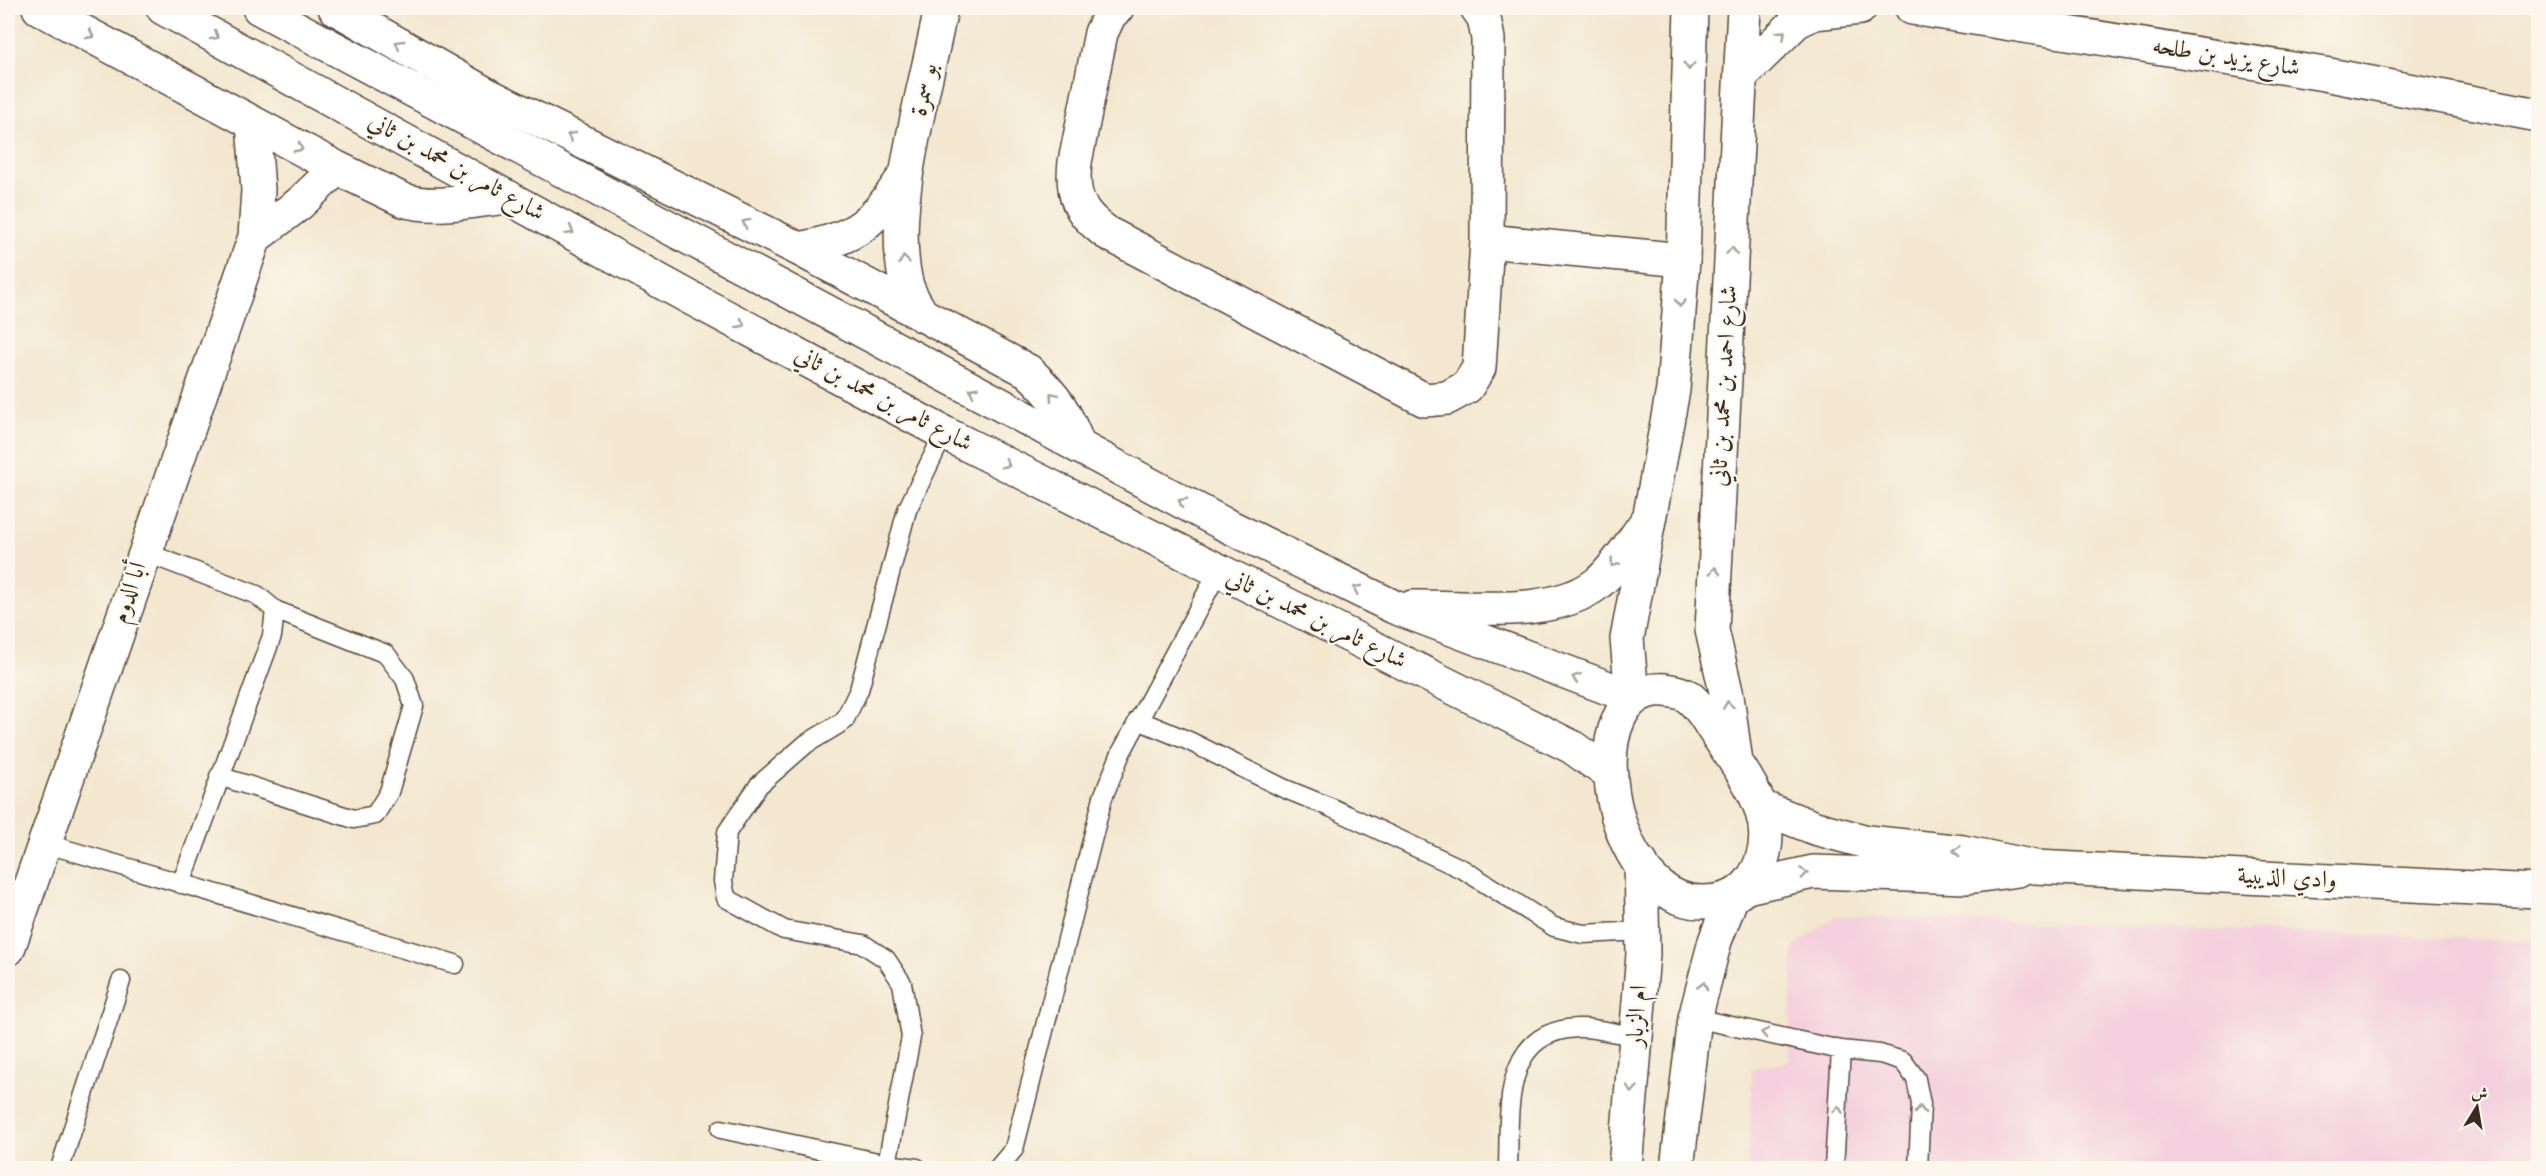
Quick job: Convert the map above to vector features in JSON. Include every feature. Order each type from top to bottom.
[{"type":"street","points":[[39,8],[337,168],[415,204],[508,197]]},
{"type":"street","name":"شارع ثامر بن محمد بن ثاني","points":[[163,8],[687,296],[944,433],[1572,747],[1611,775]]},
{"type":"street","name":"شارع ثامر بن محمد بن ثاني","points":[[259,8],[1222,524],[1395,607],[1632,697]]},
{"type":"street","points":[[335,8],[486,94],[799,249],[1028,371],[1053,394],[1063,409],[1079,447]]},
{"type":"street","name":"بو سمرة","points":[[922,315],[907,287],[901,230],[907,173],[941,8]]},
{"type":"street","points":[[1117,8],[1110,14],[1101,33],[1073,182],[1078,203],[1090,221],[1107,233],[1425,400],[1448,398],[1467,387],[1479,368],[1487,241],[1488,39],[1484,18],[1477,8]]},
{"type":"street","name":"شارع احمد بن محمد بن ثاني","points":[[1632,697],[1627,639],[1673,390],[1683,260],[1691,8]]},
{"type":"street","name":"شارع احمد بن محمد بن ثاني","points":[[1736,763],[1727,696],[1712,630],[1744,8]]},
{"type":"street","points":[[1741,76],[1796,22],[1814,13],[1860,8]]},
{"type":"street","name":"شارع يزيد بن طلحه","points":[[1912,8],[2324,74],[2538,115]]},
{"type":"street","name":"أبا الدوم","points":[[8,949],[255,237],[258,190],[253,123]]},
{"type":"street","points":[[255,237],[299,204],[337,168]]},
{"type":"street","name":"بو سمرة","points":[[799,249],[833,242],[867,225],[907,173]]},
{"type":"street","points":[[1487,241],[1683,260]]},
{"type":"street","points":[[1395,607],[1548,605],[1579,596],[1600,581],[1650,518]]},
{"type":"street","points":[[1680,1167],[1695,1018],[1715,941],[1739,893],[1765,854],[1767,837],[1761,807],[1736,763],[1696,703],[1685,695],[1659,689],[1632,697],[1620,716],[1614,735],[1612,800],[1619,822],[1641,863],[1651,878],[1665,891],[1682,898],[1698,902],[1739,893]]},
{"type":"street","name":"وادي الذيبية","points":[[1761,807],[1815,828],[1867,842],[1963,852],[2035,867],[2538,891]]},
{"type":"street","name":"ام الزبار","points":[[1625,1168],[1637,1037],[1643,931],[1641,863]]},
{"type":"street","name":"وادي الذيبية","points":[[1739,893],[1813,872],[1967,877],[2035,867]]},
{"type":"lane","points":[[887,1164],[911,1037],[902,982],[886,959],[863,944],[784,930],[726,898],[724,871],[727,832],[759,785],[806,744],[844,721],[859,690],[907,510],[944,433]]},
{"type":"lane","points":[[144,552],[257,596],[275,610],[386,654],[405,678],[414,706],[390,792],[375,815],[354,819],[219,776]]},
{"type":"lane","points":[[998,1168],[1014,1149],[1103,797],[1121,753],[1218,572]]},
{"type":"lane","points":[[181,884],[272,636],[275,610]]},
{"type":"lane","points":[[1138,720],[1189,741],[1283,788],[1464,870],[1554,927],[1583,934],[1643,931]]},
{"type":"lane","points":[[44,843],[455,964]]},
{"type":"lane","points":[[60,1168],[121,981]]},
{"type":"lane","points":[[1695,1018],[1841,1050],[1880,1054],[1903,1061],[1916,1079],[1921,1104],[1918,1168]]},
{"type":"lane","points":[[1508,1168],[1510,1090],[1518,1065],[1531,1045],[1555,1032],[1579,1028],[1637,1037]]},
{"type":"lane","points":[[1834,1168],[1841,1050]]},
{"type":"lane","points":[[721,1129],[887,1164],[917,1168]]},
{"type":"shaded area","points":[[1835,916],[2538,941],[2538,1168],[1748,1168],[1752,1068],[1789,1062],[1793,947]]}]
